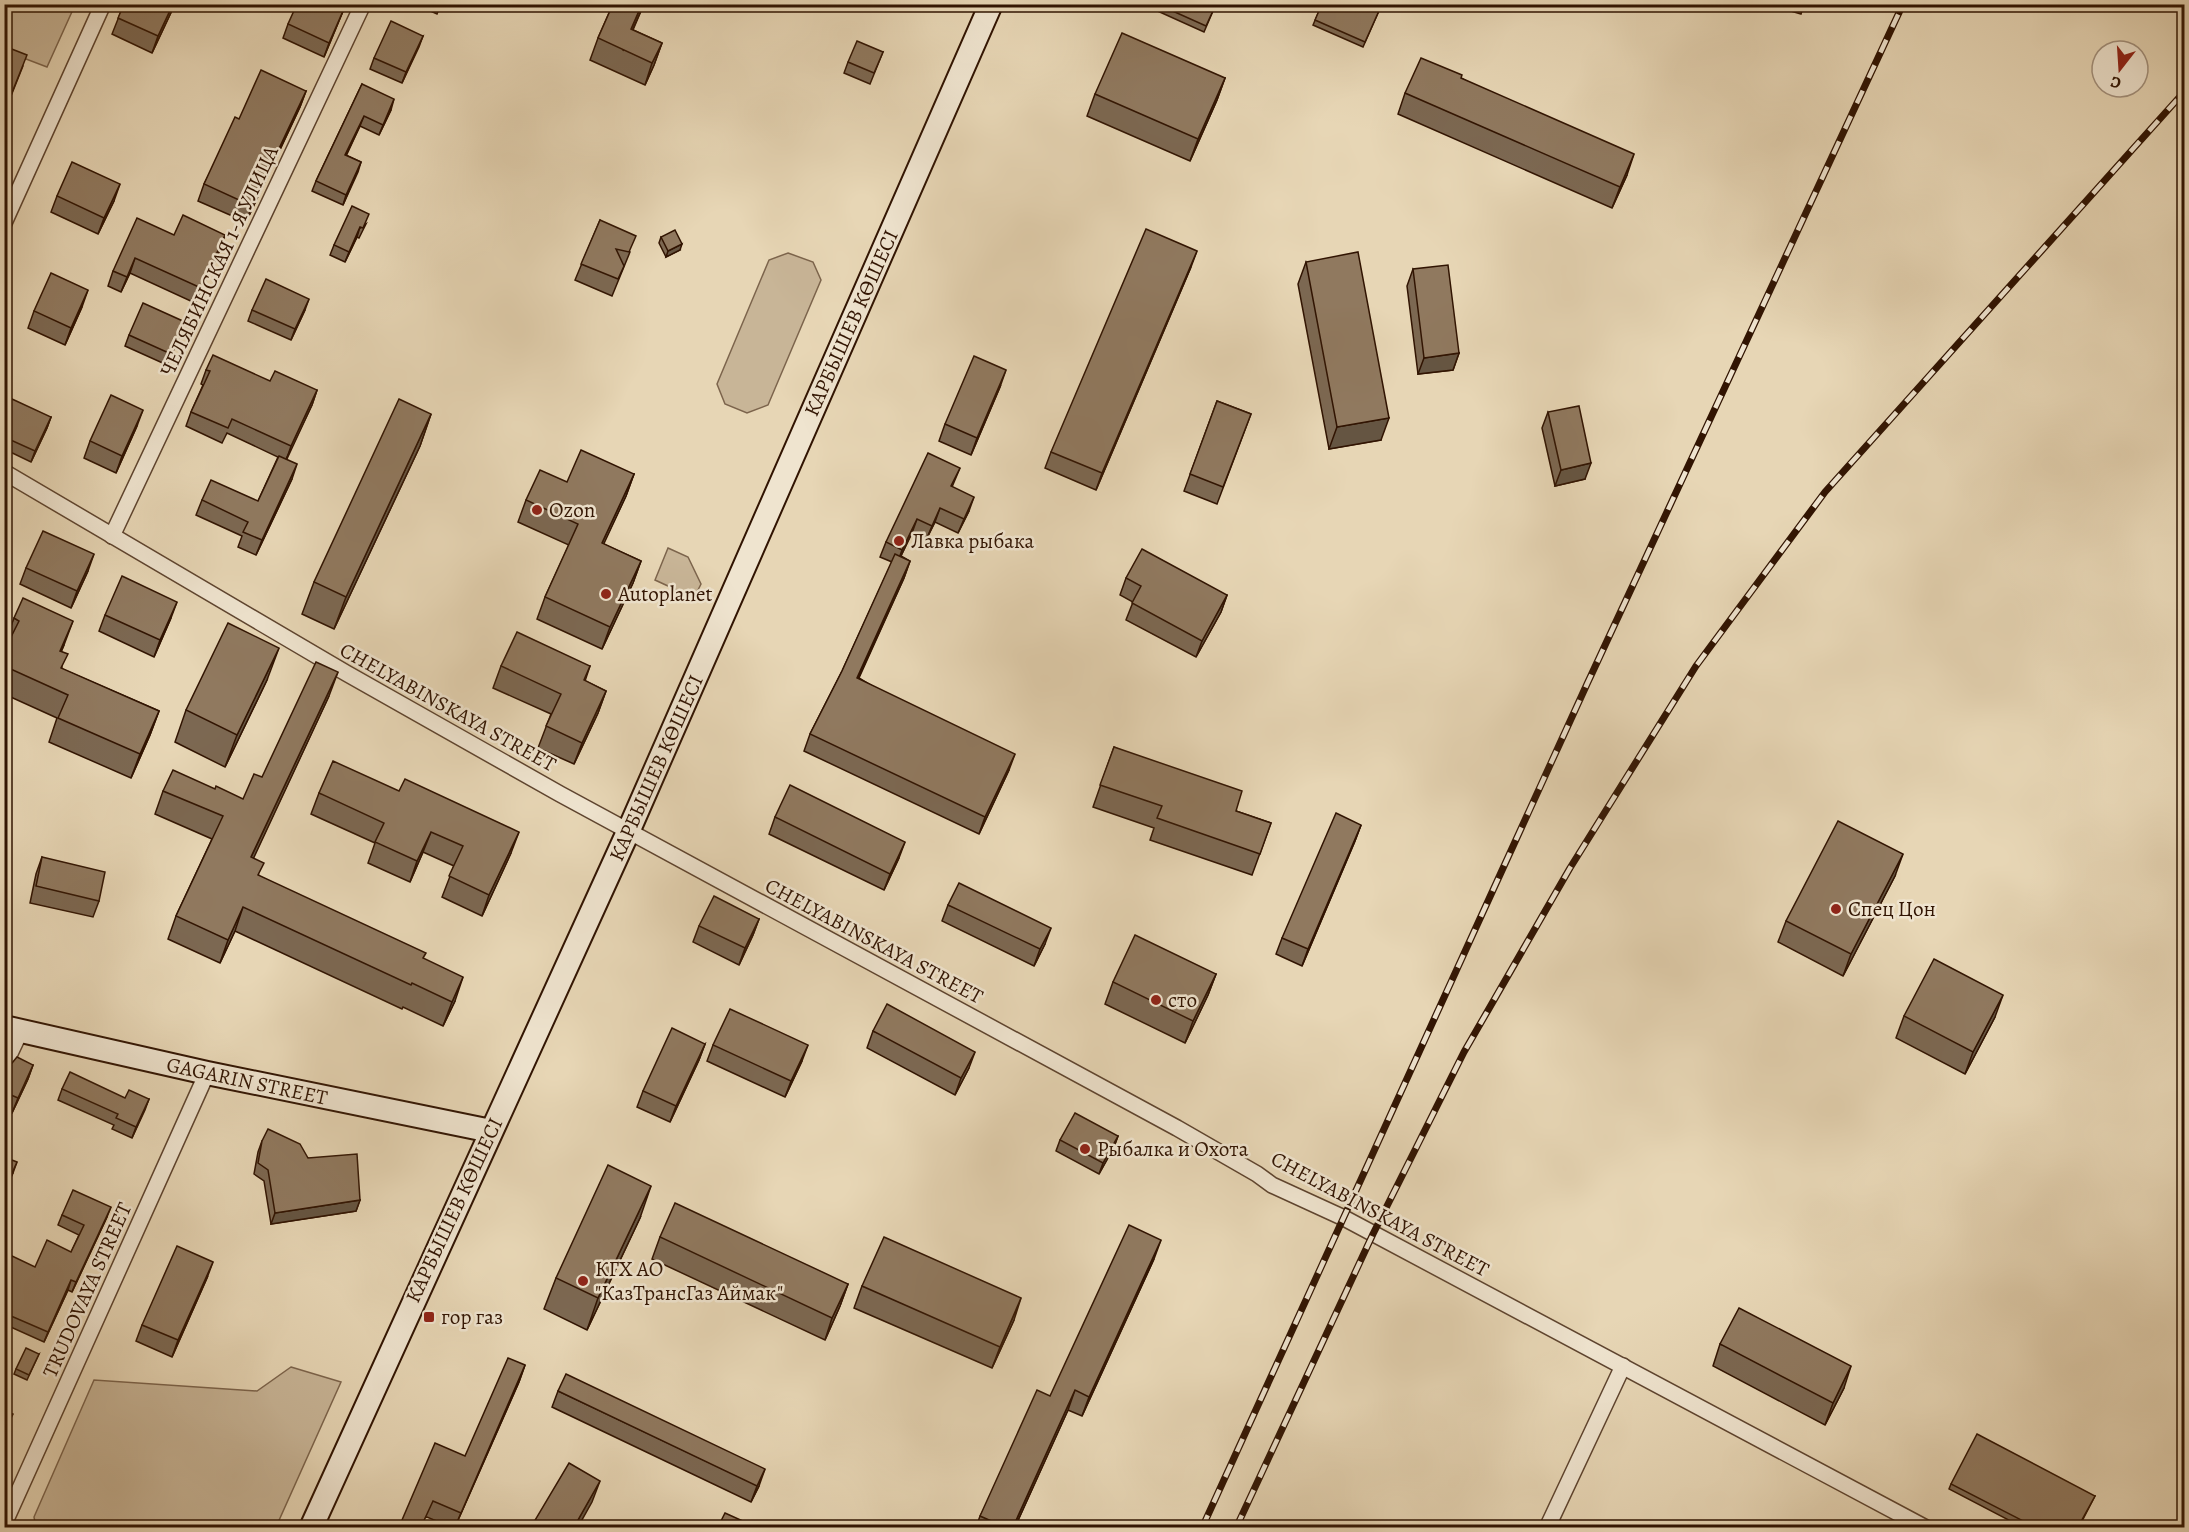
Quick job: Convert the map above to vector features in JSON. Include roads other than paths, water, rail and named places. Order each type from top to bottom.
[{"type":"main road","name":"КАРБЫШЕВ КӨШЕСІ","points":[[311,1527],[628,832],[991,4]]},
{"type":"main road","name":"GAGARIN STREET","points":[[13,1028],[207,1073],[491,1131]]},
{"type":"street","points":[[4,223],[103,4]]},
{"type":"street","name":"ЧЕЛЯБИНСКАЯ 1-Я УЛИЦА","points":[[112,536],[363,4]]},
{"type":"street","name":"CHELYABINSKAYA STREET","points":[[4,472],[346,673],[628,832],[1177,1128],[1272,1185],[1344,1218],[1926,1527]]},
{"type":"street","points":[[4,1066],[13,1028]]},
{"type":"street","name":"TRUDOVAYA STREET","points":[[4,1524],[207,1073]]},
{"type":"street","points":[[1547,1527],[1623,1366]]},
{"type":"railway","points":[[1202,1528],[1587,684],[1903,4]]},
{"type":"railway","points":[[1236,1528],[1373,1234],[1464,1052],[1570,868],[1696,666],[1825,492],[2184,92]]},
{"type":"place","name":"Ozon","points":[[537,510]]},
{"type":"place","name":"Лавка рыбака","points":[[899,541]]},
{"type":"place","name":"Autoplanet","points":[[606,594]]},
{"type":"place","name":"Спец Цон","points":[[1836,909]]},
{"type":"place","name":"сто","points":[[1156,1000]]},
{"type":"place","name":"Рыбалка и Охота","points":[[1085,1149]]},
{"type":"place","name":"КГХ АО \"КазТрансГаз Аймак\"","points":[[583,1281]]},
{"type":"place","name":"гор газ","points":[[429,1317]]}]
